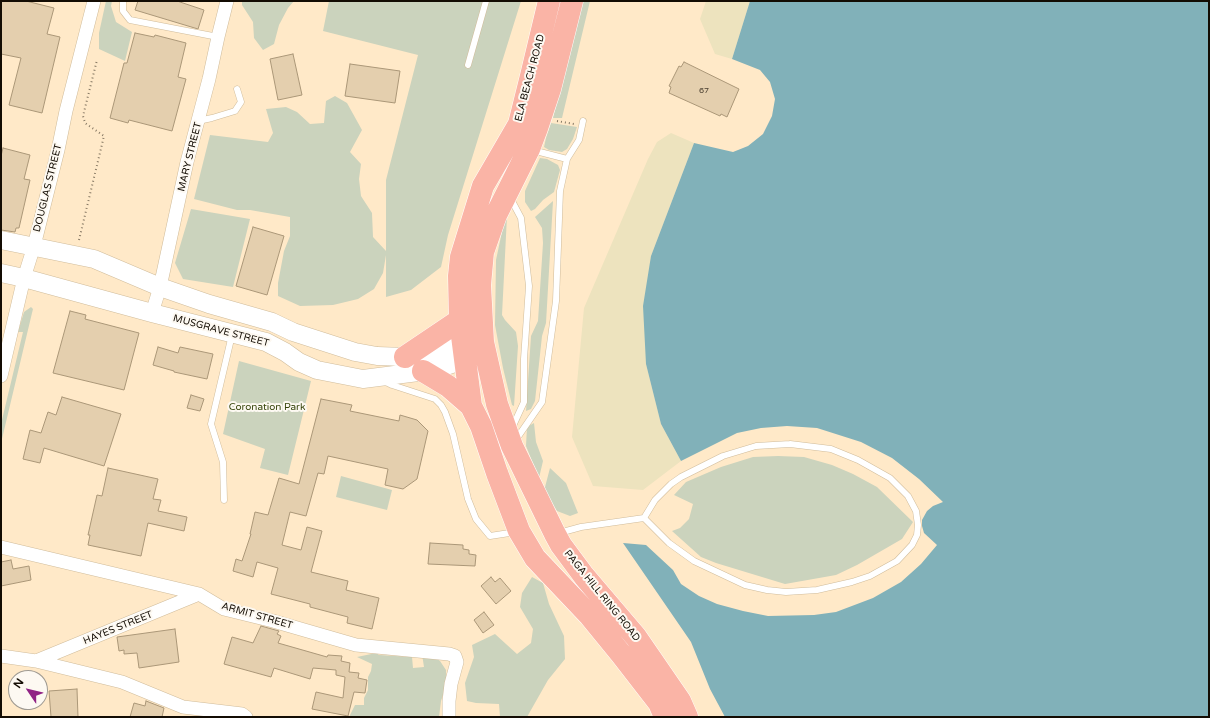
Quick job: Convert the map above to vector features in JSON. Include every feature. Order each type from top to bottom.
[{"type":"highway","name":"ELA BEACH ROAD","points":[[474,351],[460,320],[459,276],[464,245],[483,186],[519,124],[532,76],[549,1]]},
{"type":"highway","name":"ELA BEACH ROAD","points":[[474,351],[483,252],[496,215],[529,149],[550,89],[572,1]]},
{"type":"highway","points":[[405,357],[460,320]]},
{"type":"highway","points":[[474,351],[474,411]]},
{"type":"highway","name":"PAGA HILL RING ROAD","points":[[474,351],[511,441],[558,540],[584,576],[636,637],[680,701],[687,717]]},
{"type":"highway","points":[[423,371],[448,386],[474,411],[481,426],[519,531],[535,558],[590,616],[622,654],[659,703],[665,717]]},
{"type":"highway","points":[[535,558],[558,540]]},
{"type":"street","name":"DOUGLAS STREET","points":[[1,376],[24,278],[34,246],[94,1]]},
{"type":"street","name":"MARY STREET","points":[[152,313],[160,287],[187,162],[209,79],[227,1]]},
{"type":"street","name":"MUSGRAVE STREET","points":[[1,240],[94,259],[160,287],[209,304],[272,322],[293,332],[355,352],[377,356],[405,357],[474,351]]},
{"type":"street","name":"MUSGRAVE STREET","points":[[1,273],[266,342],[285,352],[299,362],[323,371],[363,379],[434,370],[474,351]]},
{"type":"street","points":[[285,352],[293,332]]},
{"type":"street","name":"ARMIT STREET","points":[[1,547],[199,594],[224,609],[356,645],[449,654],[455,656],[457,662],[451,684],[449,717]]},
{"type":"street","name":"HAYES STREET","points":[[36,661],[199,594]]},
{"type":"street","points":[[1,656],[36,661],[122,682],[183,707],[242,714],[246,717]]},
{"type":"lane","points":[[123,1],[123,11],[130,20],[218,37]]},
{"type":"lane","points":[[468,65],[486,1]]},
{"type":"lane","points":[[198,121],[234,111],[241,102],[237,89]]},
{"type":"lane","points":[[511,441],[542,402],[556,301],[560,192],[567,160],[579,140],[581,123]]},
{"type":"lane","points":[[529,149],[567,160]]},
{"type":"lane","points":[[506,196],[513,203],[521,218],[529,286],[524,359],[524,402],[511,441]]},
{"type":"lane","points":[[224,500],[223,462],[212,424],[231,339]]},
{"type":"lane","points":[[377,377],[392,385],[435,399],[441,405],[453,434],[468,499],[476,519],[490,536],[519,531]]},
{"type":"lane","points":[[790,444],[831,450],[858,460],[890,478],[908,496],[913,504],[916,511],[918,525],[917,535],[897,562],[870,576],[852,582],[816,590],[786,592],[767,590],[745,585],[694,561],[669,543],[644,518],[655,500],[671,484],[681,477],[724,456],[756,446],[790,444]]},
{"type":"lane","points":[[558,540],[581,527],[644,518]]},
{"type":"path","points":[[79,240],[104,136],[85,123],[84,116],[97,60]]},
{"type":"path","points":[[550,120],[581,123]]},
{"type":"green space","points":[[106,1],[112,1],[111,6],[116,22],[132,32],[125,61],[99,49],[99,33]]},
{"type":"green space","points":[[242,1],[294,1],[288,8],[279,25],[274,44],[263,50],[254,38],[253,22],[242,5]]},
{"type":"green space","points":[[329,1],[521,1],[448,235],[441,267],[411,290],[386,297],[386,255],[383,273],[374,289],[358,299],[333,305],[300,306],[278,296],[278,283],[284,251],[290,236],[290,217],[250,210],[237,210],[194,199],[210,135],[268,142],[273,133],[266,109],[286,107],[297,112],[310,124],[324,123],[326,101],[335,96],[347,103],[362,130],[350,152],[361,164],[359,179],[361,196],[372,213],[373,237],[386,251],[386,180],[418,55],[323,31]]},
{"type":"green space","points":[[581,1],[590,1],[562,118],[553,118]]},
{"type":"green space","points":[[551,123],[577,127],[573,139],[567,149],[562,152],[549,150],[544,147]]},
{"type":"green space","points":[[540,158],[547,159],[558,165],[560,170],[554,192],[531,211],[525,202],[525,191]]},
{"type":"green space","points":[[553,201],[546,323],[542,336],[535,401],[531,409],[526,411],[531,336],[538,321],[543,243],[542,228],[535,217]]},
{"type":"green space","points":[[191,209],[250,219],[233,287],[183,279],[175,263]]},
{"type":"green space","points":[[507,216],[502,315],[516,332],[518,346],[514,406],[512,405],[503,368],[495,325],[496,260],[503,227]]},
{"type":"green space","points":[[31,307],[33,309],[1,443],[1,424],[23,332],[18,332],[24,312]]},
{"type":"green space","name":"Coronation Park","points":[[239,361],[311,381],[288,475],[260,468],[265,449],[223,434]]},
{"type":"green space","points":[[534,423],[536,442],[543,461],[539,478],[526,446],[527,427]]},
{"type":"green space","points":[[753,457],[804,457],[832,465],[853,474],[877,487],[913,522],[902,539],[857,565],[836,575],[785,584],[701,557],[672,531],[680,528],[689,519],[693,504],[674,495],[686,482],[721,467]]},
{"type":"green space","points":[[550,468],[566,483],[578,513],[570,516],[557,511],[544,491]]},
{"type":"green space","points":[[341,476],[392,490],[387,510],[336,497]]},
{"type":"green space","points":[[532,577],[543,583],[549,604],[564,636],[565,659],[548,680],[527,717],[500,717],[499,704],[467,701],[465,683],[474,657],[472,645],[495,634],[517,654],[531,643],[533,629],[520,607],[522,593]]},
{"type":"green space","points":[[376,653],[379,655],[412,657],[413,668],[424,667],[422,654],[430,654],[440,661],[446,670],[446,686],[441,701],[439,717],[349,717],[355,705],[364,705],[364,698],[368,690],[368,677],[372,664],[357,657]]},
{"type":"sand","points":[[706,1],[750,1],[732,59],[715,54],[700,19]]},
{"type":"sand","points":[[671,133],[694,143],[651,256],[646,364],[661,424],[681,461],[643,490],[593,486],[572,437],[584,308],[648,159],[657,142]]},
{"type":"water","points":[[750,1],[1209,1],[1209,717],[725,717],[710,689],[691,642],[623,543],[646,545],[673,570],[681,584],[699,596],[717,604],[768,616],[814,615],[836,612],[873,598],[901,582],[921,564],[937,545],[924,533],[922,520],[927,511],[933,506],[943,502],[919,479],[892,458],[861,442],[817,428],[787,426],[761,428],[737,433],[681,461],[661,424],[646,364],[643,306],[651,256],[694,143],[733,152],[748,146],[763,134],[772,116],[775,99],[770,82],[760,70],[732,59]]},
{"type":"building","points":[[1,1],[26,1],[54,8],[47,34],[60,37],[42,113],[9,105],[21,58],[1,54]]},
{"type":"building","points":[[138,1],[177,1],[204,10],[198,29],[135,10]]},
{"type":"building","points":[[135,33],[154,37],[155,35],[186,43],[178,77],[186,79],[172,131],[129,120],[128,123],[110,118],[124,63],[127,63]]},
{"type":"building","points":[[293,54],[302,95],[278,100],[270,59]]},
{"type":"building","points":[[684,62],[739,89],[727,117],[721,114],[720,116],[669,93],[671,87],[669,86],[679,66],[681,67]]},
{"type":"building","points":[[350,64],[400,71],[395,103],[345,96]]},
{"type":"building","points":[[3,148],[30,155],[24,179],[30,180],[19,228],[16,228],[15,232],[1,230],[1,156]]},
{"type":"building","points":[[253,227],[284,236],[267,295],[236,286]]},
{"type":"building","points":[[70,311],[86,315],[85,319],[139,333],[124,390],[53,373]]},
{"type":"building","points":[[158,347],[178,353],[180,347],[213,354],[207,379],[174,372],[153,365]]},
{"type":"building","points":[[191,395],[204,399],[200,411],[187,408]]},
{"type":"building","points":[[62,397],[121,414],[104,466],[44,448],[40,463],[23,459],[30,430],[41,433],[48,412],[56,415]]},
{"type":"building","points":[[321,399],[352,405],[350,411],[399,421],[400,415],[417,420],[428,431],[417,479],[403,489],[385,485],[388,469],[328,456],[324,474],[318,473],[306,516],[290,512],[282,545],[301,550],[307,527],[322,531],[311,572],[348,581],[346,590],[379,598],[372,629],[347,623],[348,617],[310,607],[310,604],[271,594],[278,568],[257,562],[253,577],[233,571],[236,559],[242,561],[251,534],[255,512],[268,515],[279,478],[299,484]]},
{"type":"building","points":[[108,468],[158,479],[153,499],[161,500],[158,511],[187,517],[184,531],[148,523],[141,556],[88,545],[90,535],[88,535],[97,495],[102,496]]},
{"type":"building","points":[[430,543],[463,545],[463,549],[469,550],[469,554],[476,555],[475,566],[428,564]]},
{"type":"building","points":[[11,560],[13,569],[29,566],[31,580],[1,586],[1,562]]},
{"type":"building","points":[[491,577],[495,582],[500,578],[511,591],[496,604],[481,586]]},
{"type":"building","points":[[484,612],[494,625],[483,633],[474,620]]},
{"type":"building","points":[[261,626],[279,631],[277,634],[281,636],[278,643],[327,657],[328,655],[342,656],[341,661],[350,663],[349,672],[359,673],[358,678],[367,680],[365,693],[354,692],[348,716],[312,709],[316,692],[343,698],[345,677],[336,675],[336,670],[313,668],[310,679],[274,668],[271,677],[224,664],[232,637],[253,643]]},
{"type":"building","points":[[175,629],[179,662],[139,668],[137,653],[124,654],[124,650],[119,651],[117,637]]},
{"type":"building","points":[[77,689],[78,717],[51,717],[49,691]]},
{"type":"building","points":[[146,701],[164,708],[162,717],[130,717],[134,703],[145,706]]}]
